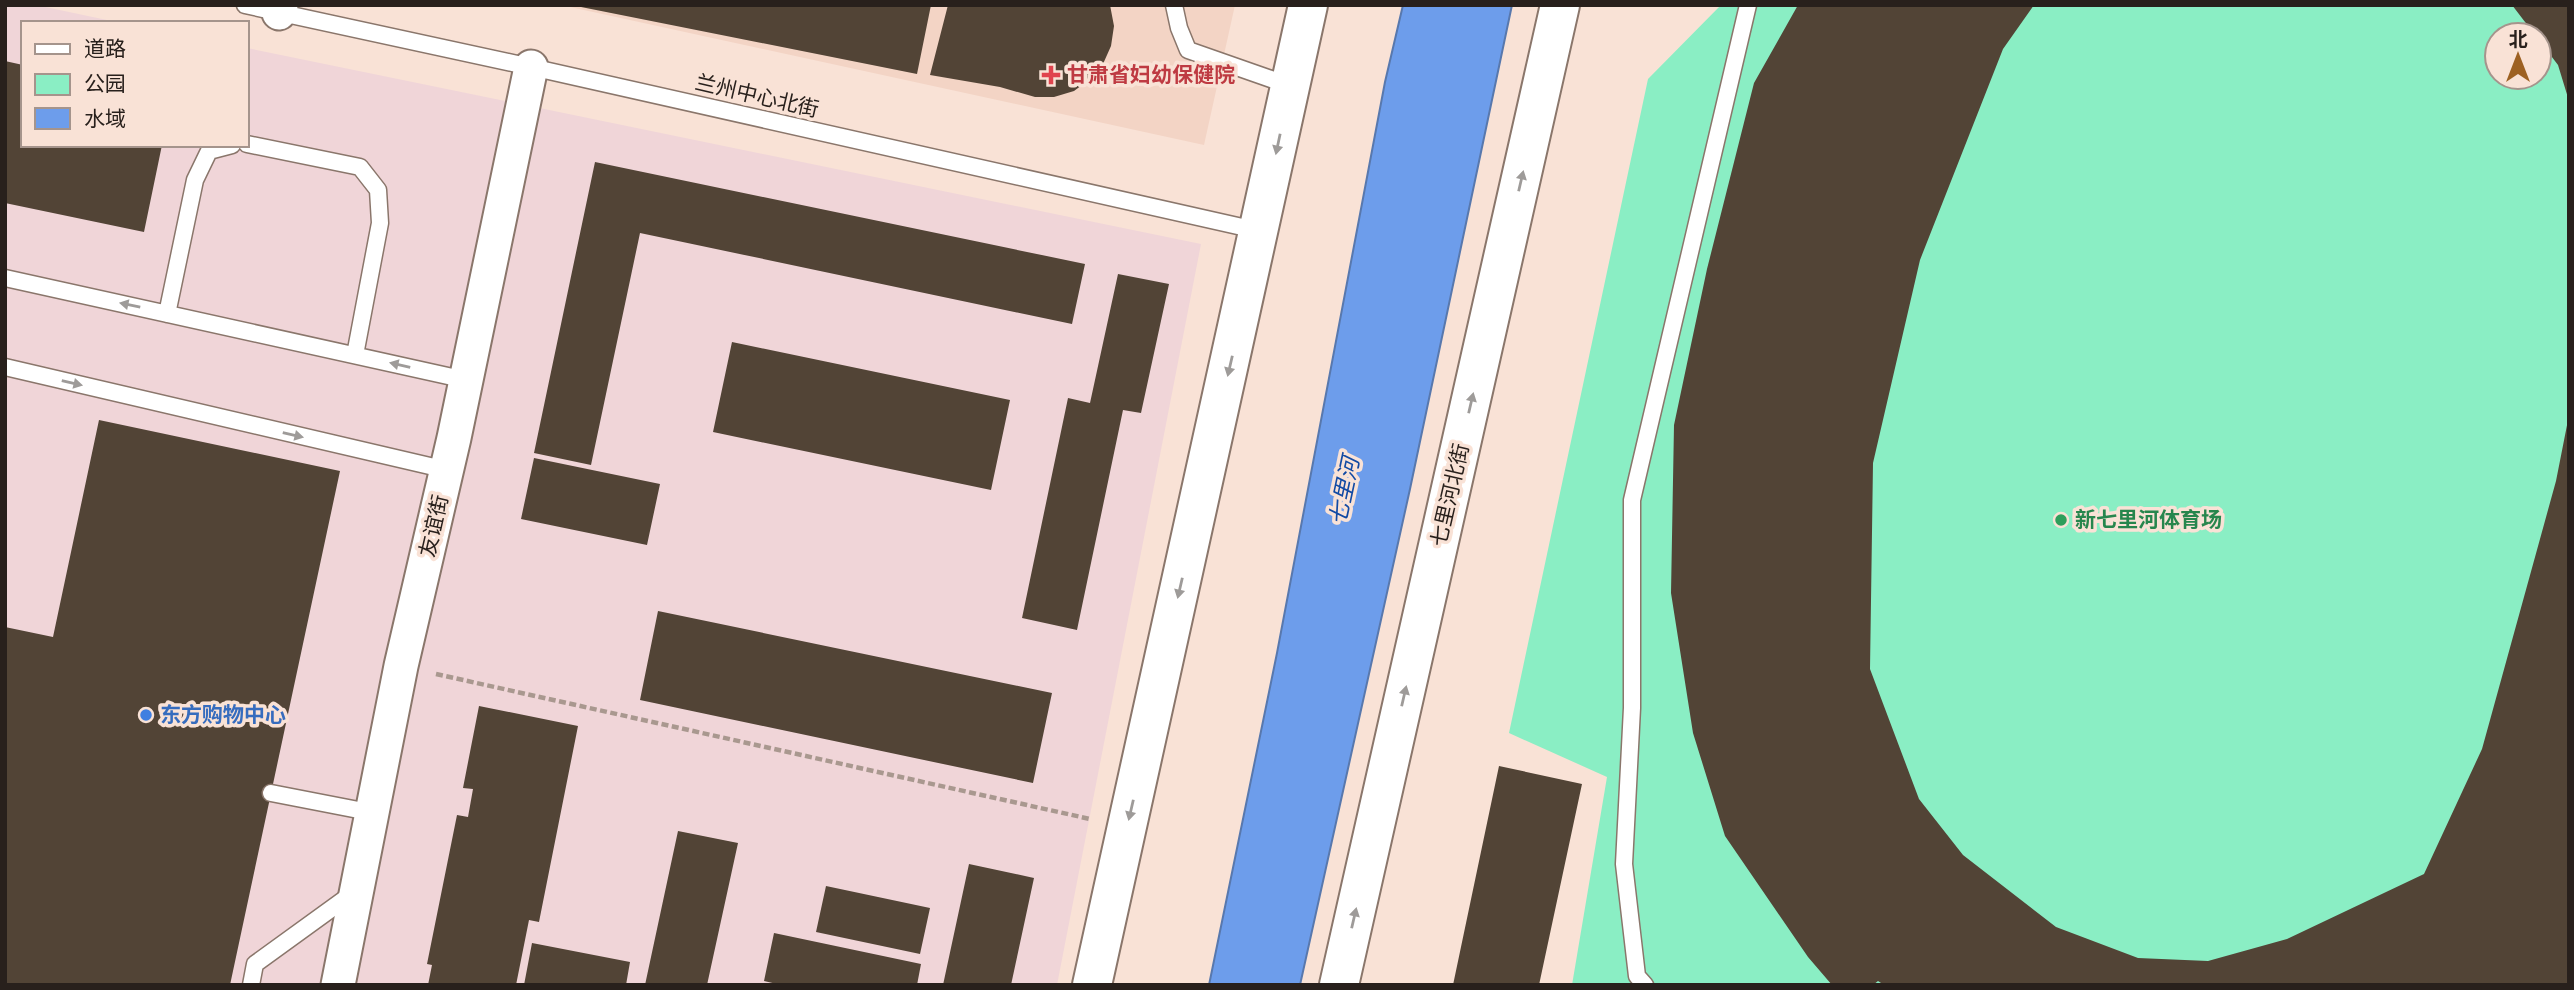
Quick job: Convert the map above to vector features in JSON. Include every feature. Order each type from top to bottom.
[{"type":"street","points":[[1092,985],[1308,5]]},
{"type":"street","name":"七里河北街","points":[[1339,985],[1560,5]]},
{"type":"street","name":"友谊街","points":[[338,985],[401,666],[447,470],[531,67]]},
{"type":"lane","name":"兰州中心北街","points":[[245,5],[280,9],[1260,231]]},
{"type":"lane","points":[[1174,5],[1188,50],[1291,86]]},
{"type":"lane","points":[[1645,985],[1636,976],[1624,864],[1632,708],[1632,500],[1748,5]]},
{"type":"lane","points":[[248,144],[360,167],[378,190],[380,223],[355,355]]},
{"type":"lane","points":[[167,314],[195,180],[209,151],[224,147]]},
{"type":"lane","points":[[5,278],[466,380]]},
{"type":"lane","points":[[5,367],[447,470]]},
{"type":"lane","points":[[271,793],[374,813]]},
{"type":"lane","points":[[251,985],[255,964],[358,889]]},
{"type":"path","points":[[401,666],[1127,827]]},
{"type":"shaded area","points":[[5,5],[36,5],[112,21],[21,21],[21,147],[248,147],[248,48],[1201,244],[1057,985],[5,985]]},
{"type":"shaded area","name":"甘肃省妇幼保健院","points":[[561,5],[1235,5],[1204,145]]},
{"type":"green space","name":"新七里河体育场","points":[[1721,5],[2569,5],[2569,985],[1572,985],[1607,777],[1509,733],[1648,79]]},
{"type":"water","name":"七里河","points":[[1403,5],[1512,5],[1410,489],[1300,985],[1209,985],[1277,653],[1385,82]]},
{"type":"building","points":[[571,5],[931,5],[917,74]]},
{"type":"building","points":[[948,5],[1110,5],[1114,26],[1111,46],[1103,64],[1090,79],[1074,91],[1054,97],[1035,97],[1000,87],[930,75]]},
{"type":"building","points":[[1798,5],[2034,5],[2003,49],[1920,260],[1873,463],[1870,669],[1919,799],[1963,855],[2056,927],[2138,958],[2208,961],[2287,939],[2424,874],[2482,749],[2556,481],[2569,415],[2569,985],[1884,985],[1878,981],[1873,985],[1832,985],[1808,957],[1725,836],[1693,733],[1671,593],[1674,425],[1707,269],[1754,83]]},
{"type":"building","points":[[2512,5],[2569,5],[2569,101],[2558,65],[2553,58],[2553,21],[2524,21]]},
{"type":"building","points":[[5,61],[21,65],[21,147],[162,147],[144,232],[5,203]]},
{"type":"building","points":[[595,162],[1085,264],[1072,324],[640,233],[591,465],[534,453]]},
{"type":"building","points":[[1118,274],[1169,284],[1141,413],[1123,410],[1077,630],[1022,618],[1068,398],[1090,403]]},
{"type":"building","points":[[732,342],[1010,400],[991,490],[713,432]]},
{"type":"building","name":"东方购物中心","points":[[99,420],[340,471],[230,985],[5,985],[5,627],[53,637]]},
{"type":"building","points":[[534,458],[660,484],[647,545],[521,519]]},
{"type":"building","points":[[658,611],[1052,693],[1033,783],[640,700]]},
{"type":"building","points":[[479,706],[578,726],[539,922],[529,920],[516,985],[428,985],[432,965],[427,964],[457,815],[468,817],[473,789],[463,788]]},
{"type":"building","points":[[1499,766],[1582,784],[1539,985],[1453,985]]},
{"type":"building","points":[[678,831],[738,843],[707,985],[645,985]]},
{"type":"building","points":[[969,864],[1034,878],[1011,985],[943,985]]},
{"type":"building","points":[[826,886],[930,908],[920,954],[816,932]]},
{"type":"building","points":[[774,933],[921,964],[917,985],[781,985],[764,981]]},
{"type":"building","points":[[532,943],[630,962],[626,985],[524,985]]},
{"type":"place","name":"甘肃省妇幼保健院","points":[[1051,75]]},
{"type":"place","name":"新七里河体育场","points":[[2061,520]]},
{"type":"place","name":"东方购物中心","points":[[146,715]]}]
